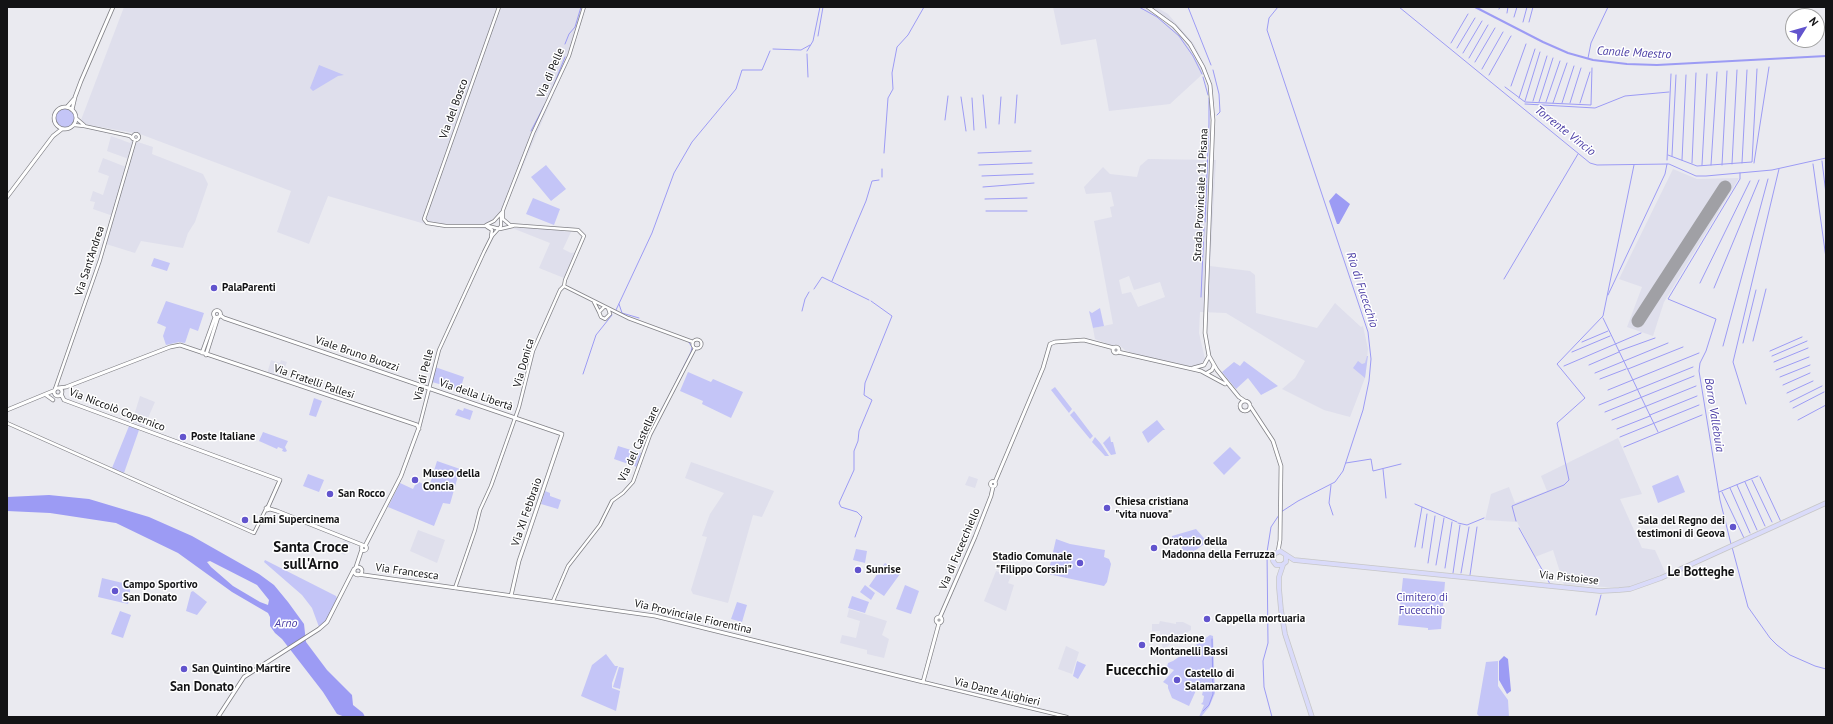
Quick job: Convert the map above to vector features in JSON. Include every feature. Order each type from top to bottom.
[{"type":"main road","points":[[53,136],[56,125],[54,118],[55,113],[59,109],[67,107],[74,97],[113,7]]},
{"type":"main road","name":"Strada Provinciale 11 Pisana","points":[[1148,7],[1174,26],[1190,44],[1206,74],[1212,96],[1213,120],[1204,327],[1209,356],[1214,365],[1231,389],[1239,397],[1249,402],[1254,414],[1269,434],[1278,455],[1282,473],[1280,552]]},
{"type":"main road","points":[[56,125],[62,129],[68,129],[74,125],[76,119],[72,110],[74,97]]},
{"type":"main road","points":[[67,107],[72,110]]},
{"type":"main road","points":[[7,197],[53,136],[62,129]]},
{"type":"main road","name":"Viale Bruno Buozzi","points":[[204,354],[218,316],[430,389]]},
{"type":"main road","name":"Via di Fucecchiello","points":[[923,682],[939,623],[936,620],[940,617],[975,536],[991,496],[993,487],[991,483],[995,482],[1042,368],[1048,348],[1054,342],[1084,340],[1113,349],[1116,353],[1119,350],[1192,368]]},
{"type":"main road","name":"Via Fratelli Pallesi","points":[[53,392],[173,346],[180,345],[417,425],[418,429]]},
{"type":"main road","points":[[1204,365],[1209,356]]},
{"type":"main road","points":[[1192,368],[1204,365],[1214,365],[1212,370],[1207,373]]},
{"type":"main road","points":[[1192,368],[1207,373],[1231,389]]},
{"type":"main road","points":[[53,392],[57,396],[66,387]]},
{"type":"main road","name":"Via della Libertà","points":[[430,389],[562,434]]},
{"type":"main road","points":[[53,392],[53,400]]},
{"type":"main road","points":[[7,410],[53,392]]},
{"type":"main road","name":"Via Niccolò Copernico","points":[[53,392],[61,393],[64,400],[280,480],[268,508]]},
{"type":"main road","name":"Strada Provinciale 11 Pisana","points":[[1239,397],[1242,409],[1254,414]]},
{"type":"main road","points":[[1241,404],[1245,401]]},
{"type":"main road","points":[[1247,410],[1250,406]]},
{"type":"main road","name":"Via di Pelle","points":[[365,546],[402,476],[418,429]]},
{"type":"main road","name":"Via XI Febbraio","points":[[511,596],[519,561],[562,434]]},
{"type":"main road","name":"Via Pistoiese","points":[[1286,556],[1293,560],[1600,591],[1630,589],[1661,578],[1826,503]]},
{"type":"main road","points":[[218,717],[244,677],[316,631],[329,620],[351,574],[364,550],[367,549],[365,546],[268,508]]},
{"type":"main road","points":[[355,568],[357,574],[361,572],[360,562],[364,550]]},
{"type":"main road","points":[[1280,577],[1273,557],[1280,552],[1286,556],[1280,577],[1280,610],[1285,634],[1312,717]]},
{"type":"main road","name":"Via Pistoiese","points":[[1284,564],[1293,560]]},
{"type":"main road","points":[[1275,564],[1284,564]]},
{"type":"main road","points":[[355,568],[361,568]]},
{"type":"main road","name":"Via Francesca","points":[[351,574],[455,588]]},
{"type":"main road","name":"Via Provinciale Fiorentina","points":[[455,588],[655,616],[923,682]]},
{"type":"street","name":"Via del Bosco","points":[[480,226],[437,225],[425,221],[424,216],[499,7]]},
{"type":"street","name":"Via di Pelle","points":[[418,429],[430,389],[438,354],[448,327],[490,240],[500,229],[503,210],[533,133],[569,56],[584,7]]},
{"type":"street","points":[[76,119],[84,126]]},
{"type":"street","points":[[74,125],[130,136],[139,136],[135,141],[130,136]]},
{"type":"street","name":"Via Sant'Andrea","points":[[53,392],[100,260],[135,141],[134,135]]},
{"type":"street","name":"Via di Pelle","points":[[480,226],[494,221],[503,210]]},
{"type":"street","points":[[503,210],[502,217],[505,222],[510,225],[518,226]]},
{"type":"street","points":[[480,226],[500,229],[518,226]]},
{"type":"street","points":[[480,226],[491,230],[492,234],[490,240]]},
{"type":"street","name":"Via Donica","points":[[455,588],[475,530],[480,510],[516,418],[525,388],[533,351],[564,286],[565,280],[584,236],[578,230],[518,226]]},
{"type":"street","points":[[564,286],[628,318],[677,335],[693,342],[695,348],[700,348],[701,341],[696,339],[693,342]]},
{"type":"street","points":[[594,302],[603,318],[607,318],[610,314],[617,312]]},
{"type":"street","points":[[599,312],[604,307]]},
{"type":"street","points":[[608,308],[610,314]]},
{"type":"street","name":"Via del Castellare","points":[[553,601],[568,566],[600,526],[612,501],[623,493],[633,482],[647,442],[695,348]]},
{"type":"street","points":[[7,423],[254,533],[268,508]]},
{"type":"street","name":"Via Dante Alighieri","points":[[923,682],[1066,717]]},
{"type":"shaded area","points":[[124,7],[585,7],[570,56],[503,213],[485,229],[432,226],[328,196],[309,244],[277,232],[291,191],[140,134],[84,124],[81,120]]},
{"type":"shaded area","points":[[1053,7],[1156,7],[1168,14],[1194,44],[1207,70],[1170,104],[1109,111],[1096,39],[1061,45]]},
{"type":"shaded area","points":[[111,136],[130,143],[132,140],[153,147],[152,154],[203,174],[208,184],[195,222],[188,233],[183,248],[141,241],[135,253],[106,244],[113,216],[93,209],[95,202],[90,201],[93,191],[103,195],[109,176],[98,172],[103,158],[126,167],[129,159],[107,151]]},
{"type":"shaded area","points":[[1148,159],[1216,160],[1210,266],[1250,271],[1255,275],[1256,313],[1317,328],[1335,303],[1361,327],[1363,326],[1368,349],[1365,378],[1350,417],[1324,410],[1282,389],[1295,378],[1305,361],[1226,313],[1200,312],[1199,333],[1205,359],[1199,365],[1193,367],[1137,355],[1125,350],[1119,345],[1113,346],[1095,339],[1093,328],[1113,324],[1094,221],[1112,217],[1110,207],[1114,206],[1111,192],[1086,194],[1084,187],[1103,167],[1110,174],[1137,177],[1140,166]],"holes":[[[1129,276],[1134,290],[1160,282],[1165,297],[1138,307],[1131,292],[1122,294],[1119,280]]]},
{"type":"shaded area","points":[[1673,169],[1697,179],[1739,178],[1664,302],[1653,336],[1627,327],[1642,287],[1619,279]]},
{"type":"shaded area","points":[[512,228],[540,228],[571,232],[563,249],[571,253],[576,252],[564,278],[539,268],[550,243]]},
{"type":"shaded area","points":[[271,360],[280,363],[281,360],[287,362],[281,379],[267,374]]},
{"type":"shaded area","points":[[140,396],[155,402],[144,427],[132,422]]},
{"type":"shaded area","points":[[1618,438],[1642,494],[1620,499],[1642,548],[1655,550],[1666,574],[1627,588],[1564,585],[1553,550],[1535,557],[1517,522],[1485,520],[1491,494],[1509,487],[1515,503],[1547,491],[1541,476]]},
{"type":"shaded area","points":[[691,462],[774,491],[762,517],[753,515],[728,603],[693,594],[691,590],[707,537],[702,536],[710,514],[724,493],[685,478]]},
{"type":"shaded area","points":[[969,476],[978,479],[975,488],[965,485]]},
{"type":"shaded area","points":[[418,530],[445,540],[437,563],[410,551]]},
{"type":"shaded area","points":[[345,538],[351,541],[345,555],[339,552]]},
{"type":"shaded area","points":[[996,571],[1011,576],[1008,583],[1014,585],[1006,611],[984,601]]},
{"type":"shaded area","points":[[849,609],[887,621],[882,635],[889,639],[884,658],[867,654],[867,650],[840,643],[842,635],[856,638],[860,621],[847,617]]},
{"type":"shaded area","points":[[1160,621],[1176,624],[1176,622],[1183,622],[1191,626],[1191,630],[1174,640],[1164,650],[1161,643],[1160,631],[1152,631],[1152,624],[1159,624]]},
{"type":"shaded area","points":[[1066,646],[1079,652],[1072,674],[1058,669]]},
{"type":"green space","points":[[319,65],[344,75],[338,76],[313,91],[310,88]]},
{"type":"green space","points":[[65,108],[72,111],[75,118],[72,125],[65,128],[58,125],[55,118],[58,111]]},
{"type":"green space","points":[[546,165],[566,189],[551,201],[531,177]]},
{"type":"green space","points":[[533,198],[560,209],[554,225],[526,214]]},
{"type":"green space","points":[[154,258],[170,263],[167,271],[151,266]]},
{"type":"green space","points":[[166,301],[204,313],[198,331],[190,328],[185,343],[179,342],[166,345],[163,336],[166,327],[157,323]]},
{"type":"green space","points":[[1100,308],[1104,326],[1093,328],[1089,311],[1092,313]]},
{"type":"green space","points":[[1367,356],[1365,378],[1353,368],[1358,361],[1362,364],[1365,363]]},
{"type":"green space","points":[[1244,361],[1278,386],[1261,395],[1248,378],[1236,389],[1222,372],[1234,362],[1240,366]]},
{"type":"green space","points":[[435,367],[464,377],[460,390],[432,382]]},
{"type":"green space","points":[[688,372],[711,382],[713,379],[743,392],[731,418],[702,404],[703,401],[680,391]]},
{"type":"green space","points":[[1055,387],[1072,409],[1069,413],[1051,390]]},
{"type":"green space","points":[[314,398],[322,401],[316,417],[309,415]]},
{"type":"green space","points":[[464,408],[473,411],[470,420],[455,415],[458,409],[463,411]]},
{"type":"green space","points":[[1074,411],[1093,436],[1090,439],[1070,415]]},
{"type":"green space","points":[[1157,420],[1165,430],[1163,430],[1148,443],[1142,432]]},
{"type":"green space","points":[[129,426],[139,430],[124,473],[112,468]]},
{"type":"green space","points":[[263,432],[288,441],[285,447],[287,451],[282,451],[283,449],[278,447],[277,449],[259,441]]},
{"type":"green space","points":[[1110,436],[1116,454],[1111,455],[1103,443]]},
{"type":"green space","points":[[1095,437],[1109,456],[1105,456],[1092,442]]},
{"type":"green space","points":[[618,446],[641,453],[637,467],[614,459]]},
{"type":"green space","points":[[1230,447],[1241,458],[1224,475],[1213,463]]},
{"type":"green space","points":[[437,461],[460,469],[450,504],[443,503],[434,526],[388,507],[400,483],[413,489],[417,481],[429,487]]},
{"type":"green space","points":[[308,474],[324,480],[319,492],[303,486]]},
{"type":"green space","points":[[1678,475],[1685,492],[1658,503],[1652,486]]},
{"type":"green space","points":[[545,491],[550,493],[550,496],[561,500],[558,509],[541,504]]},
{"type":"green space","points":[[1196,529],[1210,545],[1203,545],[1190,554],[1181,549],[1184,543],[1172,539],[1172,536]]},
{"type":"green space","name":"Stadio Comunale \"Filippo Corsini\"","points":[[1056,539],[1070,544],[1105,550],[1104,557],[1109,559],[1111,564],[1107,582],[1104,586],[1048,574]]},
{"type":"green space","points":[[856,549],[867,551],[865,563],[853,560]]},
{"type":"green space","points":[[265,560],[336,596],[338,601],[328,620],[319,627],[312,608],[302,595],[264,562]]},
{"type":"green space","points":[[885,563],[900,574],[884,596],[869,586]]},
{"type":"green space","name":"Campo Sportivo San Donato","points":[[102,578],[131,585],[128,604],[98,597]]},
{"type":"green space","name":"Cimitero di Fucecchio","points":[[1403,578],[1445,582],[1441,629],[1428,630],[1428,628],[1398,625]]},
{"type":"green space","points":[[865,585],[875,593],[871,600],[860,592]]},
{"type":"green space","points":[[905,585],[919,591],[911,614],[896,609]]},
{"type":"green space","points":[[193,591],[207,602],[197,615],[186,611],[191,592]]},
{"type":"green space","points":[[852,596],[869,602],[865,613],[848,608]]},
{"type":"green space","points":[[737,602],[747,605],[742,622],[731,619]]},
{"type":"green space","points":[[120,611],[131,615],[123,638],[111,634]]},
{"type":"green space","points":[[1210,635],[1213,636],[1215,693],[1209,707],[1201,717],[1199,717],[1204,705],[1201,704],[1203,702],[1204,696],[1202,695],[1204,687],[1198,686],[1189,706],[1172,698],[1168,685],[1163,682],[1174,670],[1167,667],[1168,663]]},
{"type":"green space","points":[[606,654],[615,666],[618,666],[612,683],[612,688],[620,691],[616,711],[581,696],[592,665]]},
{"type":"green space","points":[[1077,661],[1086,665],[1078,679],[1073,676]]},
{"type":"green space","points":[[1498,661],[1498,686],[1508,700],[1509,717],[1480,717],[1477,714],[1486,662]]},
{"type":"green space","points":[[619,667],[624,668],[620,689],[613,687]]},
{"type":"water","points":[[1336,193],[1350,204],[1339,224],[1337,224],[1329,201]]},
{"type":"water","name":"Arno","points":[[49,495],[89,499],[149,517],[192,536],[259,574],[274,585],[288,602],[304,624],[306,642],[327,670],[352,695],[353,705],[363,713],[365,717],[345,717],[337,714],[323,692],[282,639],[270,626],[270,617],[268,613],[232,592],[178,553],[116,523],[50,513],[7,511],[7,497]],"holes":[[[210,561],[257,585],[269,600],[268,605],[233,586],[207,562]]]},
{"type":"water","points":[[1504,656],[1508,659],[1511,691],[1507,694],[1499,680],[1499,661]]},
{"type":"waterway","points":[[565,44],[569,34],[575,27],[581,7]]},
{"type":"waterway","points":[[807,51],[813,41],[820,7]]},
{"type":"waterway","points":[[818,36],[823,7]]},
{"type":"waterway","points":[[884,153],[888,98],[893,89],[892,73],[897,47],[908,35],[924,7]]},
{"type":"waterway","points":[[1139,7],[1157,17],[1179,36],[1193,56],[1202,74]]},
{"type":"waterway","points":[[1188,7],[1211,65]]},
{"type":"waterway","name":"Rio di Fucecchio","points":[[1278,7],[1269,18],[1267,30],[1368,332],[1371,359],[1369,381],[1363,410],[1343,471],[1335,482],[1298,501],[1281,512]]},
{"type":"waterway","name":"Torrente Vincio","points":[[1399,7],[1590,163],[1597,165],[1669,164],[1696,176],[1706,176],[1772,170],[1826,158]]},
{"type":"waterway","name":"Canale Maestro","points":[[1475,7],[1543,42],[1568,53],[1593,60],[1627,64],[1657,65],[1826,56]]},
{"type":"waterway","points":[[1507,13],[1508,7]]},
{"type":"waterway","points":[[1514,17],[1517,7]]},
{"type":"waterway","points":[[1523,22],[1527,7]]},
{"type":"waterway","points":[[1529,22],[1533,7]]},
{"type":"waterway","points":[[1588,58],[1591,43],[1608,7]]},
{"type":"waterway","points":[[1451,43],[1468,14]]},
{"type":"waterway","points":[[1457,48],[1475,18]]},
{"type":"waterway","points":[[1463,53],[1482,21]]},
{"type":"waterway","points":[[1469,58],[1488,25]]},
{"type":"waterway","points":[[1475,62],[1495,28]]},
{"type":"waterway","points":[[1482,69],[1503,32]]},
{"type":"waterway","points":[[1489,75],[1511,36]]},
{"type":"waterway","points":[[1511,86],[1526,44]]},
{"type":"waterway","points":[[773,49],[801,50],[810,45]]},
{"type":"waterway","points":[[1519,98],[1535,49]]},
{"type":"waterway","points":[[616,310],[652,233],[674,173],[692,142],[736,89],[742,70],[762,70],[770,51]]},
{"type":"waterway","points":[[1525,101],[1540,52]]},
{"type":"waterway","points":[[807,54],[808,77]]},
{"type":"waterway","points":[[1533,101],[1547,56]]},
{"type":"waterway","points":[[553,87],[565,57]]},
{"type":"waterway","points":[[1539,102],[1553,58]]},
{"type":"waterway","points":[[1546,102],[1560,61]]},
{"type":"waterway","points":[[1553,103],[1567,63]]},
{"type":"waterway","points":[[1562,103],[1574,66]]},
{"type":"waterway","points":[[1754,163],[1769,67]]},
{"type":"waterway","points":[[1570,103],[1581,68]]},
{"type":"waterway","points":[[1505,87],[1525,102],[1591,105],[1592,68]]},
{"type":"waterway","points":[[1668,155],[1697,166],[1752,162],[1757,69]]},
{"type":"waterway","points":[[1213,70],[1219,94],[1220,112],[1217,115]]},
{"type":"waterway","points":[[1732,164],[1737,70]]},
{"type":"waterway","points":[[1742,163],[1747,70]]},
{"type":"waterway","points":[[1722,165],[1727,71]]},
{"type":"waterway","points":[[1580,103],[1590,72]]},
{"type":"waterway","points":[[1711,165],[1717,72]]},
{"type":"waterway","points":[[1692,163],[1696,73]]},
{"type":"waterway","points":[[1667,160],[1671,74]]},
{"type":"waterway","points":[[1702,165],[1707,74]]},
{"type":"waterway","points":[[1672,156],[1676,75]]},
{"type":"waterway","points":[[1682,160],[1686,75]]},
{"type":"waterway","points":[[1203,77],[1208,95]]},
{"type":"waterway","points":[[1525,104],[1595,108],[1625,96],[1669,92]]},
{"type":"waterway","points":[[983,95],[986,128]]},
{"type":"waterway","points":[[1015,123],[1017,95]]},
{"type":"waterway","points":[[945,120],[948,96]]},
{"type":"waterway","points":[[961,97],[966,131]]},
{"type":"waterway","points":[[999,124],[1001,97]]},
{"type":"waterway","points":[[972,98],[974,130]]},
{"type":"waterway","points":[[1205,222],[1209,98]]},
{"type":"waterway","points":[[531,131],[544,106]]},
{"type":"waterway","points":[[978,153],[1031,151]]},
{"type":"waterway","points":[[1504,279],[1578,154]]},
{"type":"waterway","points":[[1822,161],[1826,194]]},
{"type":"waterway","points":[[979,165],[1032,163]]},
{"type":"waterway","points":[[1608,295],[1665,174],[1667,164]]},
{"type":"waterway","points":[[1813,164],[1826,258]]},
{"type":"waterway","points":[[1516,521],[1512,506],[1564,485],[1569,480],[1557,423],[1585,398],[1557,364],[1603,316],[1634,165]]},
{"type":"waterway","points":[[882,169],[882,177]]},
{"type":"waterway","points":[[1746,404],[1733,362],[1779,169]]},
{"type":"waterway","name":"Borro Vallebuia","points":[[1731,544],[1720,500],[1699,371],[1700,363],[1706,351],[1716,319],[1668,299],[1740,179],[1740,173]]},
{"type":"waterway","points":[[982,176],[1033,174]]},
{"type":"waterway","points":[[1723,346],[1768,179]]},
{"type":"waterway","points":[[832,281],[866,201],[872,181],[879,180]]},
{"type":"waterway","points":[[1714,288],[1759,180]]},
{"type":"waterway","points":[[1700,283],[1750,181]]},
{"type":"waterway","points":[[983,187],[1034,183]]},
{"type":"waterway","points":[[985,199],[1027,198]]},
{"type":"waterway","points":[[986,211],[1027,211]]},
{"type":"waterway","points":[[1201,297],[1204,228]]},
{"type":"waterway","points":[[814,289],[822,277],[869,300]]},
{"type":"waterway","points":[[1753,341],[1766,289]]},
{"type":"waterway","points":[[1743,343],[1756,290]]},
{"type":"waterway","points":[[802,311],[805,299],[809,292]]},
{"type":"waterway","points":[[855,537],[862,517],[857,512],[841,507],[839,503],[854,470],[854,451],[858,441],[859,431],[872,400],[864,395],[865,383],[892,316],[871,301]]},
{"type":"waterway","points":[[619,304],[622,313],[639,318]]},
{"type":"waterway","points":[[583,374],[596,335],[612,315]]},
{"type":"waterway","points":[[1603,318],[1658,432]]},
{"type":"waterway","points":[[1582,342],[1608,331]]},
{"type":"waterway","points":[[1564,366],[1641,333]]},
{"type":"waterway","points":[[1572,352],[1610,336]]},
{"type":"waterway","points":[[1770,351],[1802,337]]},
{"type":"waterway","points":[[1619,351],[1655,338]]},
{"type":"waterway","points":[[669,396],[691,352],[692,347],[688,341]]},
{"type":"waterway","points":[[1772,356],[1807,341]]},
{"type":"waterway","points":[[1595,373],[1668,343]]},
{"type":"waterway","points":[[1628,369],[1683,347]]},
{"type":"waterway","points":[[1774,362],[1808,348]]},
{"type":"waterway","points":[[1589,365],[1619,352]]},
{"type":"waterway","points":[[1608,390],[1699,353]]},
{"type":"waterway","points":[[1776,370],[1809,357]]},
{"type":"waterway","points":[[1780,377],[1810,365]]},
{"type":"waterway","points":[[1599,405],[1693,367]]},
{"type":"waterway","points":[[1600,379],[1626,369]]},
{"type":"waterway","points":[[1783,385],[1810,373]]},
{"type":"waterway","points":[[1605,412],[1694,376]]},
{"type":"waterway","points":[[1787,393],[1813,381]]},
{"type":"waterway","points":[[1612,420],[1696,386]]},
{"type":"waterway","points":[[1790,402],[1822,386]]},
{"type":"waterway","points":[[1793,408],[1824,392]]},
{"type":"waterway","points":[[1650,415],[1697,396]]},
{"type":"waterway","points":[[655,422],[668,398]]},
{"type":"waterway","points":[[1620,437],[1699,405]]},
{"type":"waterway","points":[[1798,420],[1826,405]]},
{"type":"waterway","points":[[1624,447],[1702,415]]},
{"type":"waterway","points":[[1617,429],[1650,416]]},
{"type":"waterway","points":[[1346,463],[1371,459],[1373,471],[1401,464]]},
{"type":"waterway","points":[[1383,469],[1386,498]]},
{"type":"waterway","points":[[1719,492],[1758,476]]},
{"type":"waterway","points":[[1760,477],[1781,522]]},
{"type":"waterway","points":[[1752,480],[1772,522]]},
{"type":"waterway","points":[[1745,482],[1765,526]]},
{"type":"waterway","points":[[1331,485],[1329,503],[1333,515]]},
{"type":"waterway","points":[[1737,485],[1757,530]]},
{"type":"waterway","points":[[1730,488],[1750,533]]},
{"type":"waterway","points":[[1722,492],[1744,538]]},
{"type":"waterway","points":[[1415,504],[1422,507]]},
{"type":"waterway","points":[[1415,547],[1422,507],[1457,522]]},
{"type":"waterway","points":[[1422,548],[1427,514]]},
{"type":"waterway","name":"Rio di Fucecchio","points":[[1272,717],[1264,687],[1263,661],[1268,643],[1267,552],[1271,527],[1279,515]]},
{"type":"waterway","points":[[1428,563],[1435,516]]},
{"type":"waterway","points":[[1436,565],[1444,518]]},
{"type":"waterway","points":[[1458,523],[1467,525],[1484,518]]},
{"type":"waterway","points":[[1445,568],[1452,522]]},
{"type":"waterway","points":[[1453,573],[1460,525]]},
{"type":"waterway","points":[[1461,573],[1469,527]]},
{"type":"waterway","points":[[1470,575],[1477,527]]},
{"type":"waterway","points":[[1519,528],[1550,584],[1566,586]]},
{"type":"waterway","name":"Borro Vallebuia","points":[[1732,547],[1748,607],[1770,638],[1790,655],[1826,669]]},
{"type":"waterway","points":[[1596,615],[1601,595]]},
{"type":"waterway","points":[[1203,711],[1209,705],[1213,694],[1212,639]]},
{"type":"runway","points":[[1638,321],[1725,187]]},
{"type":"place","name":"PalaParenti","points":[[214,288]]},
{"type":"place","name":"Poste Italiane","points":[[183,437]]},
{"type":"place","name":"Museo della Concia","points":[[415,480]]},
{"type":"place","name":"San Rocco","points":[[330,494]]},
{"type":"place","name":"Chiesa cristiana \"vita nuova\"","points":[[1107,508]]},
{"type":"place","name":"Lami Supercinema","points":[[245,520]]},
{"type":"place","name":"Sala del Regno dei testimoni di Geova","points":[[1733,527]]},
{"type":"place","name":"Oratorio della Madonna della Ferruzza","points":[[1154,548]]},
{"type":"place","name":"Stadio Comunale \"Filippo Corsini\"","points":[[1080,563]]},
{"type":"place","name":"Sunrise","points":[[858,570]]},
{"type":"place","name":"Campo Sportivo San Donato","points":[[115,591]]},
{"type":"place","name":"Cappella mortuaria","points":[[1207,619]]},
{"type":"place","name":"Fondazione Montanelli Bassi","points":[[1142,645]]},
{"type":"place","name":"San Quintino Martire","points":[[184,669]]},
{"type":"place","name":"Castello di Salamarzana","points":[[1177,680]]},
{"type":"district","name":"Santa Croce sull'Arno","points":[[311,556]]},
{"type":"district","name":"Le Botteghe","points":[[1701,572]]},
{"type":"district","name":"Fucecchio","points":[[1137,671]]},
{"type":"district","name":"San Donato","points":[[202,687]]}]
